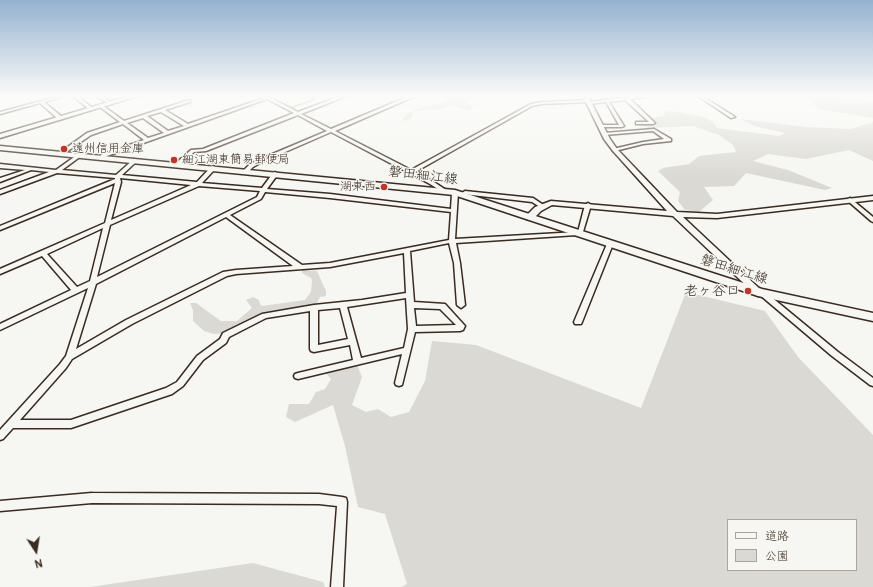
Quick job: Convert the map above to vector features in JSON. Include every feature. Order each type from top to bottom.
[{"type":"main road","points":[[0,136],[42,123]]},
{"type":"main road","name":"磐田細江線","points":[[0,148],[460,193],[761,293],[873,317]]},
{"type":"street","points":[[60,154],[88,134],[118,123]]},
{"type":"street","points":[[124,123],[147,140]]},
{"type":"street","points":[[154,123],[168,133]]},
{"type":"street","points":[[183,123],[187,126]]},
{"type":"street","points":[[100,158],[194,123]]},
{"type":"street","points":[[177,165],[193,150],[204,150],[272,123]]},
{"type":"street","points":[[318,123],[412,172],[444,191]]},
{"type":"street","points":[[246,171],[258,162],[347,123]]},
{"type":"street","points":[[412,172],[499,123]]},
{"type":"street","points":[[620,123],[622,126],[600,126],[615,150],[675,214],[761,293],[873,383]]},
{"type":"street","points":[[604,134],[654,130],[669,140],[643,143],[615,150]]},
{"type":"street","points":[[0,192],[57,171],[79,156]]},
{"type":"street","points":[[0,228],[118,178],[134,161]]},
{"type":"street","points":[[0,166],[118,178],[263,190],[400,204],[454,212]]},
{"type":"street","points":[[0,272],[198,184],[213,168]]},
{"type":"street","points":[[0,180],[31,169]]},
{"type":"street","points":[[0,327],[76,291],[259,198],[275,174]]},
{"type":"street","points":[[0,436],[69,357],[92,283],[118,178]]},
{"type":"street","points":[[461,305],[452,241],[454,212],[460,193],[533,200],[542,206]]},
{"type":"street","points":[[530,217],[542,206],[550,203],[588,205],[675,214],[716,216],[873,198]]},
{"type":"street","points":[[850,200],[873,220]]},
{"type":"street","points":[[69,357],[129,322],[225,274],[330,265],[452,241],[578,233],[588,205]]},
{"type":"street","points":[[226,215],[300,267]]},
{"type":"street","points":[[578,322],[610,244]]},
{"type":"street","points":[[399,383],[412,329],[407,251]]},
{"type":"street","points":[[43,253],[76,291]]},
{"type":"street","points":[[11,424],[70,424],[169,391],[180,384],[200,358],[223,341],[226,335],[265,316],[410,295]]},
{"type":"street","points":[[343,305],[358,362]]},
{"type":"street","points":[[410,305],[442,306],[461,326],[460,328],[412,329]]},
{"type":"street","points":[[314,308],[314,349],[352,341]]},
{"type":"street","points":[[298,376],[407,350]]},
{"type":"street","points":[[0,506],[92,498],[319,499],[342,502],[338,587]]},
{"type":"green space","points":[[640,123],[714,123],[717,128],[779,136],[785,133],[749,123],[777,123],[807,127],[851,129],[873,123],[873,161],[849,150],[806,159],[768,154],[753,161],[788,170],[832,188],[825,190],[746,173],[734,186],[704,187],[713,200],[699,212],[685,210],[678,201],[680,192],[658,171],[663,168],[689,164],[699,156],[736,152],[733,145],[719,135],[693,126],[650,128],[641,126]]},
{"type":"green space","points":[[302,270],[317,271],[326,291],[326,296],[320,297],[315,307],[257,317],[227,333],[214,334],[204,331],[193,321],[193,310],[190,303],[196,303],[221,321],[237,321],[252,308],[246,300],[253,297],[259,300],[262,306],[305,300],[311,292],[312,281],[311,278],[302,273]]},
{"type":"green space","points":[[686,292],[765,311],[798,357],[873,435],[873,587],[402,587],[407,584],[385,514],[358,507],[345,446],[333,405],[295,422],[286,417],[289,404],[309,404],[316,392],[325,389],[331,379],[325,372],[357,365],[362,377],[352,405],[366,412],[378,409],[391,417],[409,412],[425,381],[432,341],[476,345],[641,408]]},
{"type":"green space","points":[[253,563],[323,582],[325,587],[90,587]]},
{"type":"place","name":"遠州信用金庫","points":[[64,149]]},
{"type":"place","name":"細江湖東簡易郵便局","points":[[174,160]]},
{"type":"place","name":"湖東西","points":[[384,187]]},
{"type":"place","name":"老ヶ谷口","points":[[748,291]]}]
